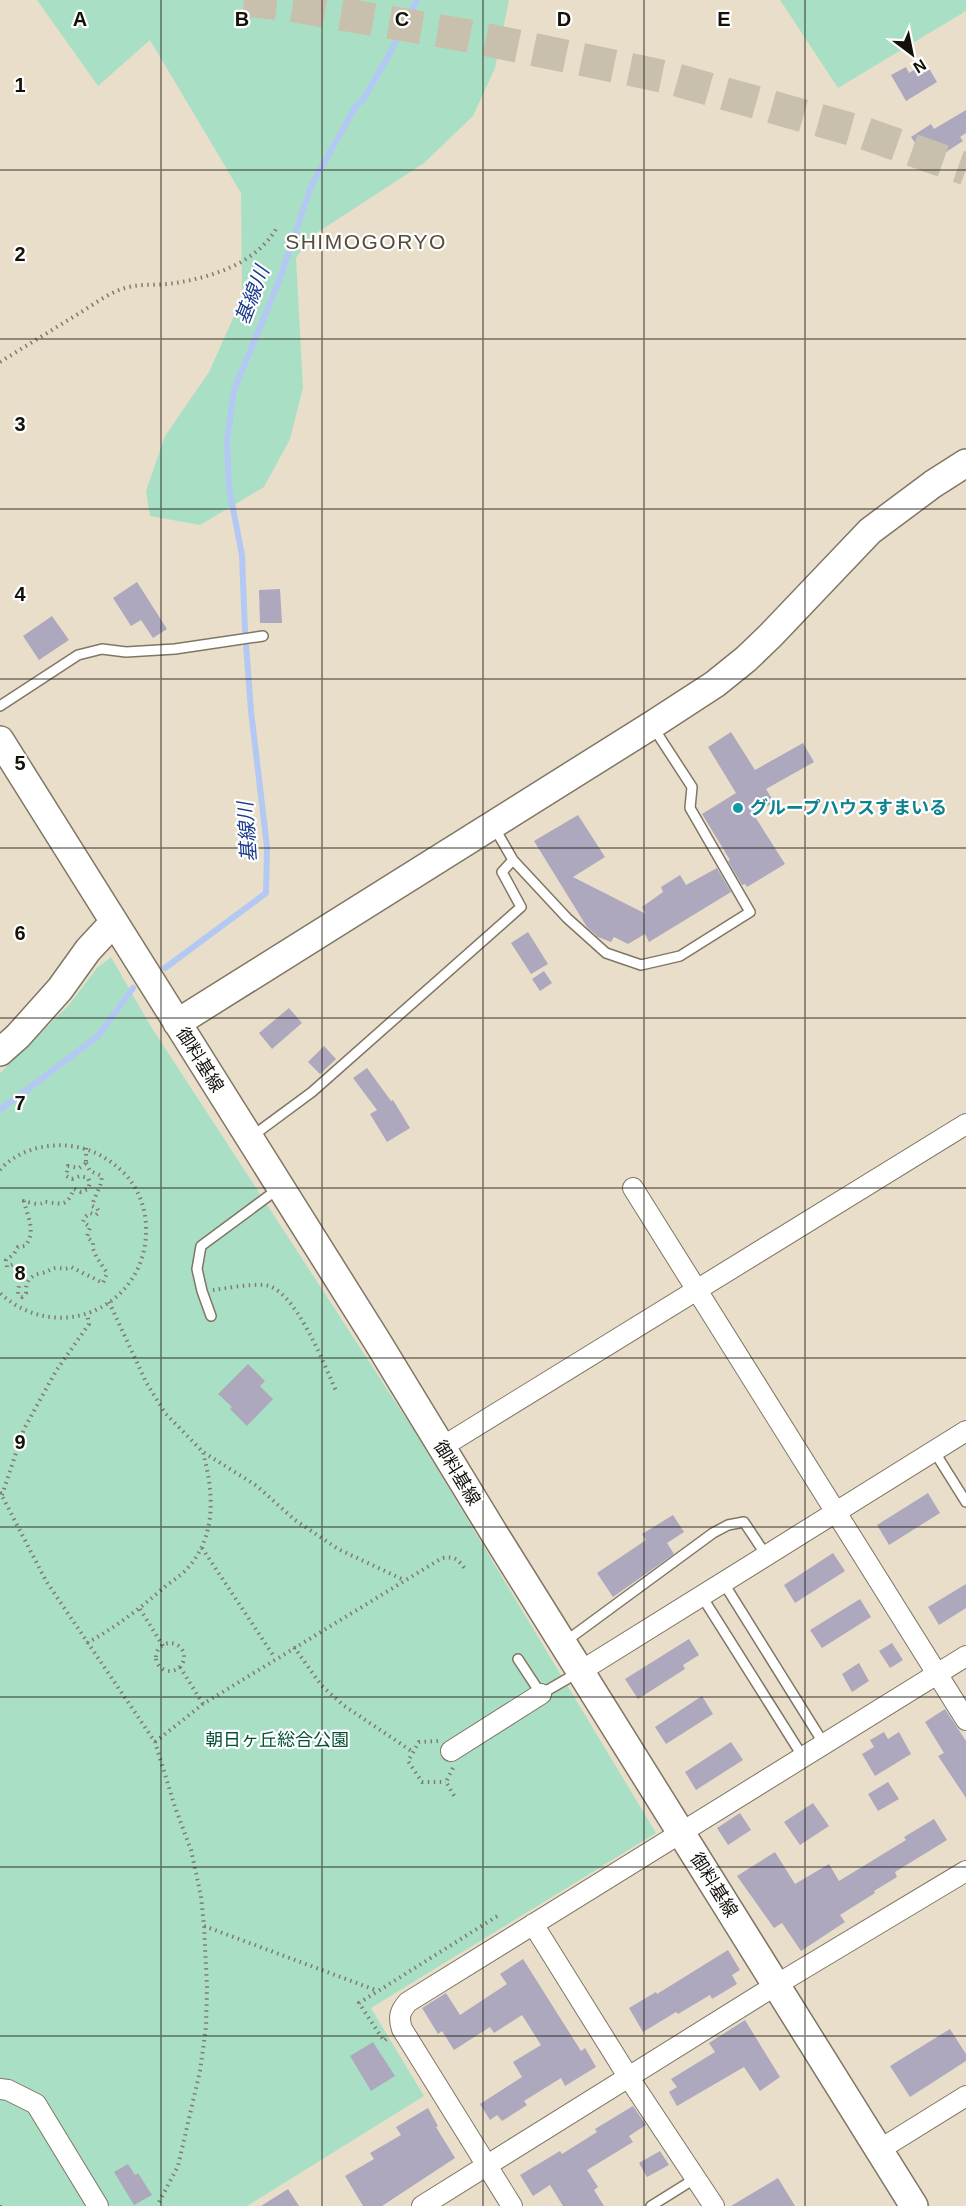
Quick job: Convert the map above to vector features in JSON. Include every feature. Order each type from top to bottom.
[{"type":"street","points":[[177,1023],[715,684],[746,659],[786,620],[870,531],[933,484],[966,463]]},
{"type":"street","name":"御料基線","points":[[0,740],[914,2206]]},
{"type":"street","points":[[0,1052],[18,1036],[60,989],[88,950],[114,922]]},
{"type":"street","points":[[442,1447],[966,1124]]},
{"type":"street","points":[[633,1188],[966,1720]]},
{"type":"street","points":[[581,1671],[966,1431]]},
{"type":"street","points":[[512,2206],[402,2029],[399,2021],[400,2010],[408,2002],[966,1656]]},
{"type":"street","points":[[450,1751],[541,1694]]},
{"type":"street","points":[[422,2206],[776,1985],[966,1871]]},
{"type":"street","points":[[533,1924],[629,2078],[714,2206]]},
{"type":"street","points":[[0,2089],[8,2090],[36,2104],[98,2206]]},
{"type":"street","points":[[879,2150],[966,2096]]},
{"type":"lane","points":[[0,706],[78,655],[102,649],[126,652],[175,649],[263,636]]},
{"type":"lane","points":[[493,825],[513,860],[567,918],[606,953],[641,965],[680,956],[750,912],[690,808],[692,787],[652,725]]},
{"type":"lane","points":[[249,1138],[312,1092],[521,907],[502,872],[513,860]]},
{"type":"lane","points":[[212,1316],[202,1291],[197,1269],[201,1246],[280,1188]]},
{"type":"lane","points":[[934,1451],[966,1502]]},
{"type":"lane","points":[[563,1643],[713,1533],[728,1525],[744,1522],[766,1555]]},
{"type":"lane","points":[[723,1582],[824,1744]]},
{"type":"lane","points":[[701,1595],[803,1757]]},
{"type":"lane","points":[[518,1659],[541,1694],[581,1671]]},
{"type":"lane","points":[[651,2206],[696,2178]]},
{"type":"path","points":[[0,362],[106,296],[125,288],[145,284],[175,283],[232,267],[257,253],[269,241],[276,229]]},
{"type":"path","points":[[0,1170],[5,1164],[29,1150],[56,1144],[86,1148],[113,1161],[133,1184],[145,1211],[147,1241],[138,1270],[121,1294],[96,1311],[66,1319],[36,1316],[12,1304],[0,1293]]},
{"type":"path","points":[[86,1148],[86,1163],[90,1171],[102,1176],[92,1206],[99,1212],[96,1215],[90,1213],[83,1222],[90,1227],[87,1237],[93,1242],[93,1249],[107,1278],[103,1283],[71,1267],[67,1270],[51,1269],[31,1276],[25,1288],[26,1293],[22,1297],[18,1294],[18,1284],[23,1272],[14,1264],[7,1267],[6,1260],[14,1254],[18,1246],[25,1246],[30,1240],[31,1232],[24,1201],[38,1204],[47,1202],[55,1205],[65,1203],[74,1189],[81,1192],[88,1189],[90,1183],[88,1178],[80,1176],[72,1179],[66,1176],[68,1166],[79,1168],[86,1163]]},
{"type":"path","points":[[202,1291],[266,1285],[286,1296],[313,1340],[337,1393]]},
{"type":"path","points":[[109,1302],[146,1383],[165,1413],[203,1452],[257,1486],[295,1520],[338,1549],[404,1580]]},
{"type":"path","points":[[87,1314],[89,1324],[56,1371],[24,1429],[1,1494],[46,1581],[155,1742],[191,1850],[201,1896],[204,1926],[207,1986],[206,2027],[200,2071],[178,2166],[157,2206]]},
{"type":"path","points":[[87,1643],[121,1624],[140,1609],[186,1570],[202,1548],[208,1531],[212,1503],[210,1477],[203,1452]]},
{"type":"path","points":[[202,1548],[275,1658]]},
{"type":"path","points":[[155,1742],[203,1704],[442,1558],[452,1557],[459,1561],[465,1569]]},
{"type":"path","points":[[140,1609],[163,1646]]},
{"type":"path","points":[[176,1644],[183,1650],[184,1660],[180,1667],[171,1671],[160,1666],[157,1661],[157,1652],[163,1646],[176,1644]]},
{"type":"path","points":[[294,1647],[321,1685],[344,1706],[413,1752]]},
{"type":"path","points":[[180,1667],[203,1704]]},
{"type":"path","points":[[444,1741],[456,1761],[446,1782],[422,1782],[408,1761],[419,1742],[444,1741]]},
{"type":"path","points":[[446,1782],[456,1799]]},
{"type":"path","points":[[204,1926],[378,1991]]},
{"type":"green space","points":[[37,0],[509,0],[495,68],[473,116],[424,163],[312,236],[296,258],[303,388],[290,439],[264,487],[200,525],[150,516],[146,491],[165,436],[209,372],[242,298],[241,193],[150,40],[98,86]]},
{"type":"green space","points":[[780,0],[966,0],[966,11],[838,88]]},
{"type":"green space","name":"朝日ヶ丘総合公園","points":[[111,957],[150,1025],[413,1429],[656,1833],[371,2008],[424,2096],[247,2206],[0,2206],[0,1073],[69,1005],[97,968]]},
{"type":"building","points":[[926,63],[937,82],[906,101],[891,75],[906,67],[909,73]]},
{"type":"building","points":[[966,110],[966,133],[960,137],[963,141],[929,163],[911,137],[931,124],[934,129]]},
{"type":"building","points":[[137,582],[167,629],[153,638],[141,620],[131,626],[113,598]]},
{"type":"building","points":[[280,589],[282,623],[260,623],[259,590]]},
{"type":"building","points":[[52,616],[69,640],[39,660],[23,636]]},
{"type":"building","name":"グループハウスすまいる","points":[[731,732],[755,770],[803,743],[814,762],[766,789],[774,802],[754,815],[785,864],[747,887],[745,884],[742,885],[728,861],[730,860],[702,814],[736,793],[708,747]]},
{"type":"building","points":[[578,815],[605,857],[573,877],[646,914],[642,907],[663,892],[661,887],[680,875],[686,885],[717,868],[731,892],[649,942],[645,934],[628,944],[614,937],[611,942],[598,937],[587,927],[534,841]]},
{"type":"building","points":[[528,932],[548,964],[531,974],[511,943]]},
{"type":"building","points":[[544,971],[552,983],[540,991],[532,979]]},
{"type":"building","points":[[289,1008],[302,1023],[272,1049],[259,1033]]},
{"type":"building","points":[[324,1046],[336,1059],[320,1074],[308,1062]]},
{"type":"building","points":[[367,1068],[391,1101],[393,1100],[410,1128],[387,1142],[370,1114],[377,1110],[353,1078]]},
{"type":"building","points":[[248,1364],[265,1381],[260,1386],[273,1399],[247,1426],[218,1394]]},
{"type":"building","points":[[928,1493],[940,1513],[889,1545],[877,1525]]},
{"type":"building","points":[[673,1515],[684,1532],[667,1543],[674,1554],[613,1597],[597,1573],[646,1540],[642,1534]]},
{"type":"building","points":[[833,1553],[845,1571],[795,1603],[784,1585]]},
{"type":"building","points":[[966,1584],[966,1608],[939,1625],[928,1607]]},
{"type":"building","points":[[860,1599],[871,1617],[822,1648],[810,1630]]},
{"type":"building","points":[[689,1639],[699,1655],[683,1665],[685,1669],[638,1699],[625,1679]]},
{"type":"building","points":[[892,1643],[903,1660],[890,1668],[879,1651]]},
{"type":"building","points":[[859,1663],[869,1681],[852,1692],[842,1674]]},
{"type":"building","points":[[702,1696],[713,1714],[666,1744],[655,1727]]},
{"type":"building","points":[[945,1709],[966,1741],[966,1798],[938,1756],[944,1753],[925,1722]]},
{"type":"building","points":[[884,1732],[888,1739],[899,1732],[911,1754],[875,1776],[862,1754],[874,1747],[870,1740]]},
{"type":"building","points":[[731,1742],[743,1760],[696,1790],[685,1772]]},
{"type":"building","points":[[888,1782],[899,1799],[878,1811],[868,1794]]},
{"type":"building","points":[[813,1803],[829,1826],[800,1845],[784,1822]]},
{"type":"building","points":[[740,1813],[751,1830],[728,1845],[717,1828]]},
{"type":"building","points":[[934,1819],[947,1840],[895,1872],[897,1877],[840,1915],[845,1922],[801,1951],[782,1923],[774,1928],[737,1876],[775,1852],[795,1884],[829,1864],[839,1881],[906,1840],[904,1837]]},
{"type":"building","points":[[728,1950],[740,1970],[732,1975],[737,1984],[712,1999],[710,1995],[678,2014],[676,2012],[643,2032],[629,2008],[656,1992],[657,1994]]},
{"type":"building","points":[[523,1959],[581,2051],[585,2048],[596,2067],[565,2086],[561,2078],[524,2101],[527,2105],[502,2121],[497,2115],[490,2120],[480,2104],[522,2077],[513,2062],[541,2045],[522,2015],[494,2033],[490,2027],[454,2050],[442,2031],[438,2034],[422,2008],[446,1993],[460,2015],[507,1984],[500,1974]]},
{"type":"building","points":[[745,2020],[780,2077],[760,2091],[744,2067],[677,2106],[669,2092],[677,2087],[671,2079],[715,2052],[709,2043]]},
{"type":"building","points":[[950,2029],[966,2054],[966,2061],[910,2097],[890,2066]]},
{"type":"building","points":[[373,2042],[395,2076],[371,2091],[350,2056]]},
{"type":"building","points":[[633,2106],[646,2125],[629,2136],[633,2142],[587,2170],[598,2187],[594,2190],[604,2206],[563,2206],[550,2185],[533,2196],[520,2175],[560,2151],[562,2154],[597,2132],[595,2129]]},
{"type":"building","points":[[428,2108],[438,2126],[436,2127],[455,2158],[382,2206],[363,2206],[345,2176],[374,2159],[370,2153],[401,2135],[396,2127]]},
{"type":"building","points":[[660,2151],[669,2165],[647,2177],[639,2163]]},
{"type":"building","points":[[128,2164],[135,2175],[138,2173],[152,2195],[134,2205],[114,2172]]},
{"type":"building","points":[[778,2178],[795,2206],[731,2206]]},
{"type":"building","points":[[288,2189],[299,2206],[261,2206]]},
{"type":"waterway","name":"基線川","points":[[245,631],[242,555],[229,488],[227,441],[234,390],[279,281],[312,184],[356,106],[363,100],[390,53],[417,0]]},
{"type":"waterway","name":"基線川","points":[[165,968],[266,893],[267,847],[251,711],[246,644]]},
{"type":"waterway","name":"基線川","points":[[0,1110],[98,1036],[133,988]]},
{"type":"tunnel","points":[[244,0],[282,4],[464,35],[666,77],[861,132],[966,169]]},
{"type":"place","name":"グループハウスすまいる","points":[[738,808]]},
{"type":"district","name":"SHIMOGORYO","points":[[366,242]]}]
